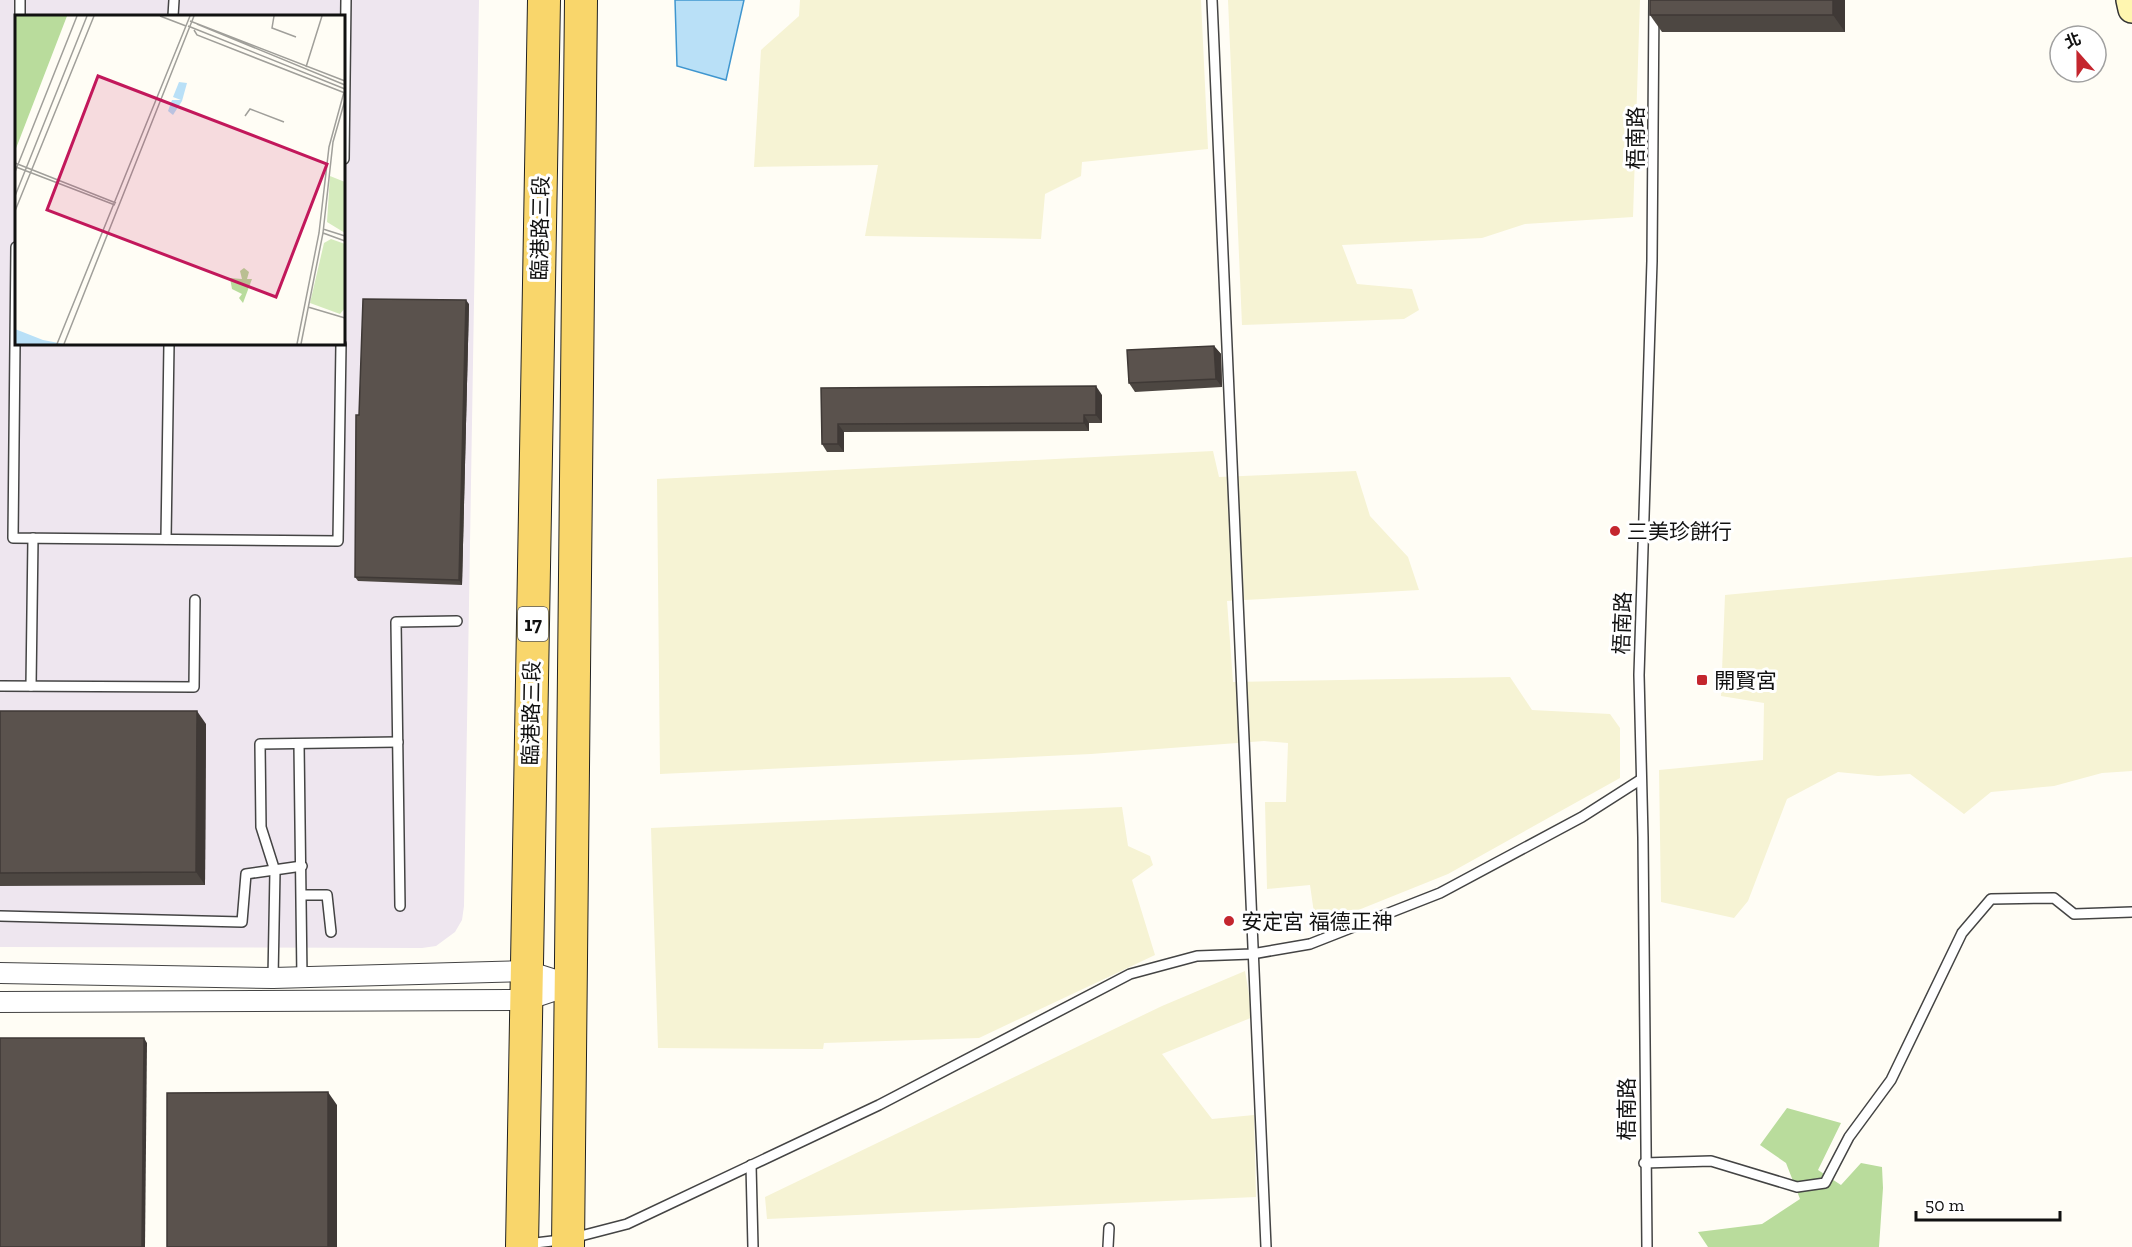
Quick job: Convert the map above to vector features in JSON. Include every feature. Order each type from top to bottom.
[{"type":"main road","name":"臨港路三段","points":[[522,1246],[544,0]]},
{"type":"main road","name":"臨港路三段","points":[[568,1243],[581,0]]},
{"type":"street","points":[[2130,0],[2132,9]]},
{"type":"street","points":[[0,973],[302,978],[526,986],[571,985]]},
{"type":"street","points":[[0,1002],[571,985]]},
{"type":"lane","points":[[173,15],[174,0]]},
{"type":"lane","points":[[345,80],[346,0]]},
{"type":"lane","points":[[1212,0],[1266,1247]]},
{"type":"lane","name":"梧南路","points":[[1647,1247],[1644,1163],[1643,837],[1639,675],[1652,261],[1654,0]]},
{"type":"lane","points":[[15,344],[13,538],[338,541],[341,345]]},
{"type":"lane","points":[[166,539],[169,345]]},
{"type":"lane","points":[[32,686],[33,538]]},
{"type":"lane","points":[[0,686],[194,687],[195,600]]},
{"type":"lane","points":[[400,906],[396,622],[457,621]]},
{"type":"lane","points":[[273,978],[275,871],[261,827],[260,744],[398,742]]},
{"type":"lane","points":[[299,744],[302,978]]},
{"type":"lane","points":[[522,1246],[568,1243],[627,1224],[879,1105],[1130,974],[1197,956],[1252,954],[1310,944],[1440,893],[1582,818],[1640,780]]},
{"type":"lane","points":[[0,916],[242,922],[246,874],[302,866]]},
{"type":"lane","points":[[302,895],[327,895],[331,932]]},
{"type":"lane","points":[[1644,1163],[1711,1161],[1797,1187],[1825,1183],[1849,1137],[1891,1080],[1962,933],[1991,899],[2054,898],[2074,914],[2132,912]]},
{"type":"lane","points":[[751,1165],[753,1247]]},
{"type":"lane","points":[[1108,1247],[1109,1228]]},
{"type":"shaded area","points":[[0,0],[479,0],[464,906],[462,920],[455,932],[436,946],[422,948],[0,947]]},
{"type":"shaded area","points":[[800,0],[1201,0],[1208,149],[1082,162],[1081,176],[1045,194],[1041,239],[865,236],[878,165],[754,167],[761,50],[799,16]]},
{"type":"shaded area","points":[[1228,0],[1640,0],[1633,217],[1525,224],[1482,238],[1342,245],[1357,284],[1412,289],[1419,310],[1404,319],[1242,325]]},
{"type":"shaded area","points":[[1213,451],[1219,477],[1356,471],[1370,516],[1408,557],[1419,590],[1227,601],[1233,682],[1510,677],[1532,710],[1610,714],[1620,728],[1620,778],[1448,874],[1316,927],[1310,885],[1267,889],[1265,802],[1286,802],[1288,743],[1264,741],[1091,754],[660,774],[657,479]]},
{"type":"shaded area","points":[[2132,557],[2132,771],[2102,773],[2054,786],[1991,792],[1964,814],[1910,774],[1878,776],[1838,772],[1787,799],[1748,901],[1734,918],[1661,902],[1659,770],[1763,760],[1764,703],[1721,696],[1725,595]]},
{"type":"shaded area","points":[[1122,807],[1128,846],[1150,856],[1153,865],[1132,880],[1155,955],[979,1038],[824,1043],[823,1049],[658,1048],[651,828]]},
{"type":"shaded area","points":[[1245,971],[1253,1017],[1162,1054],[1212,1119],[1254,1115],[1256,1197],[767,1219],[765,1197],[1162,1006]]},
{"type":"green space","points":[[1787,1108],[1841,1123],[1818,1170],[1841,1185],[1861,1163],[1882,1167],[1879,1247],[1708,1247],[1698,1232],[1762,1224],[1800,1199],[1786,1163],[1760,1145]]},
{"type":"water","points":[[675,0],[744,0],[726,80],[677,66]]},
{"type":"building","points":[[1650,0],[1833,0],[1833,15],[1650,15]]},
{"type":"building","points":[[363,299],[466,300],[459,580],[355,577],[356,415],[359,415]]},
{"type":"building","points":[[1214,346],[1216,379],[1129,383],[1127,350]]},
{"type":"building","points":[[1096,386],[1096,415],[1084,415],[1084,423],[838,424],[838,444],[822,444],[821,388]]},
{"type":"building","points":[[0,711],[197,711],[196,872],[0,873]]},
{"type":"building","points":[[0,1038],[144,1038],[142,1247],[0,1247]]},
{"type":"building","points":[[328,1092],[328,1247],[167,1247],[167,1093]]},
{"type":"place","name":"三美珍餅行","points":[[1615,531]]},
{"type":"place","name":"開賢宮","points":[[1702,680]]},
{"type":"place","name":"安定宮 福德正神","points":[[1229,921]]}]
